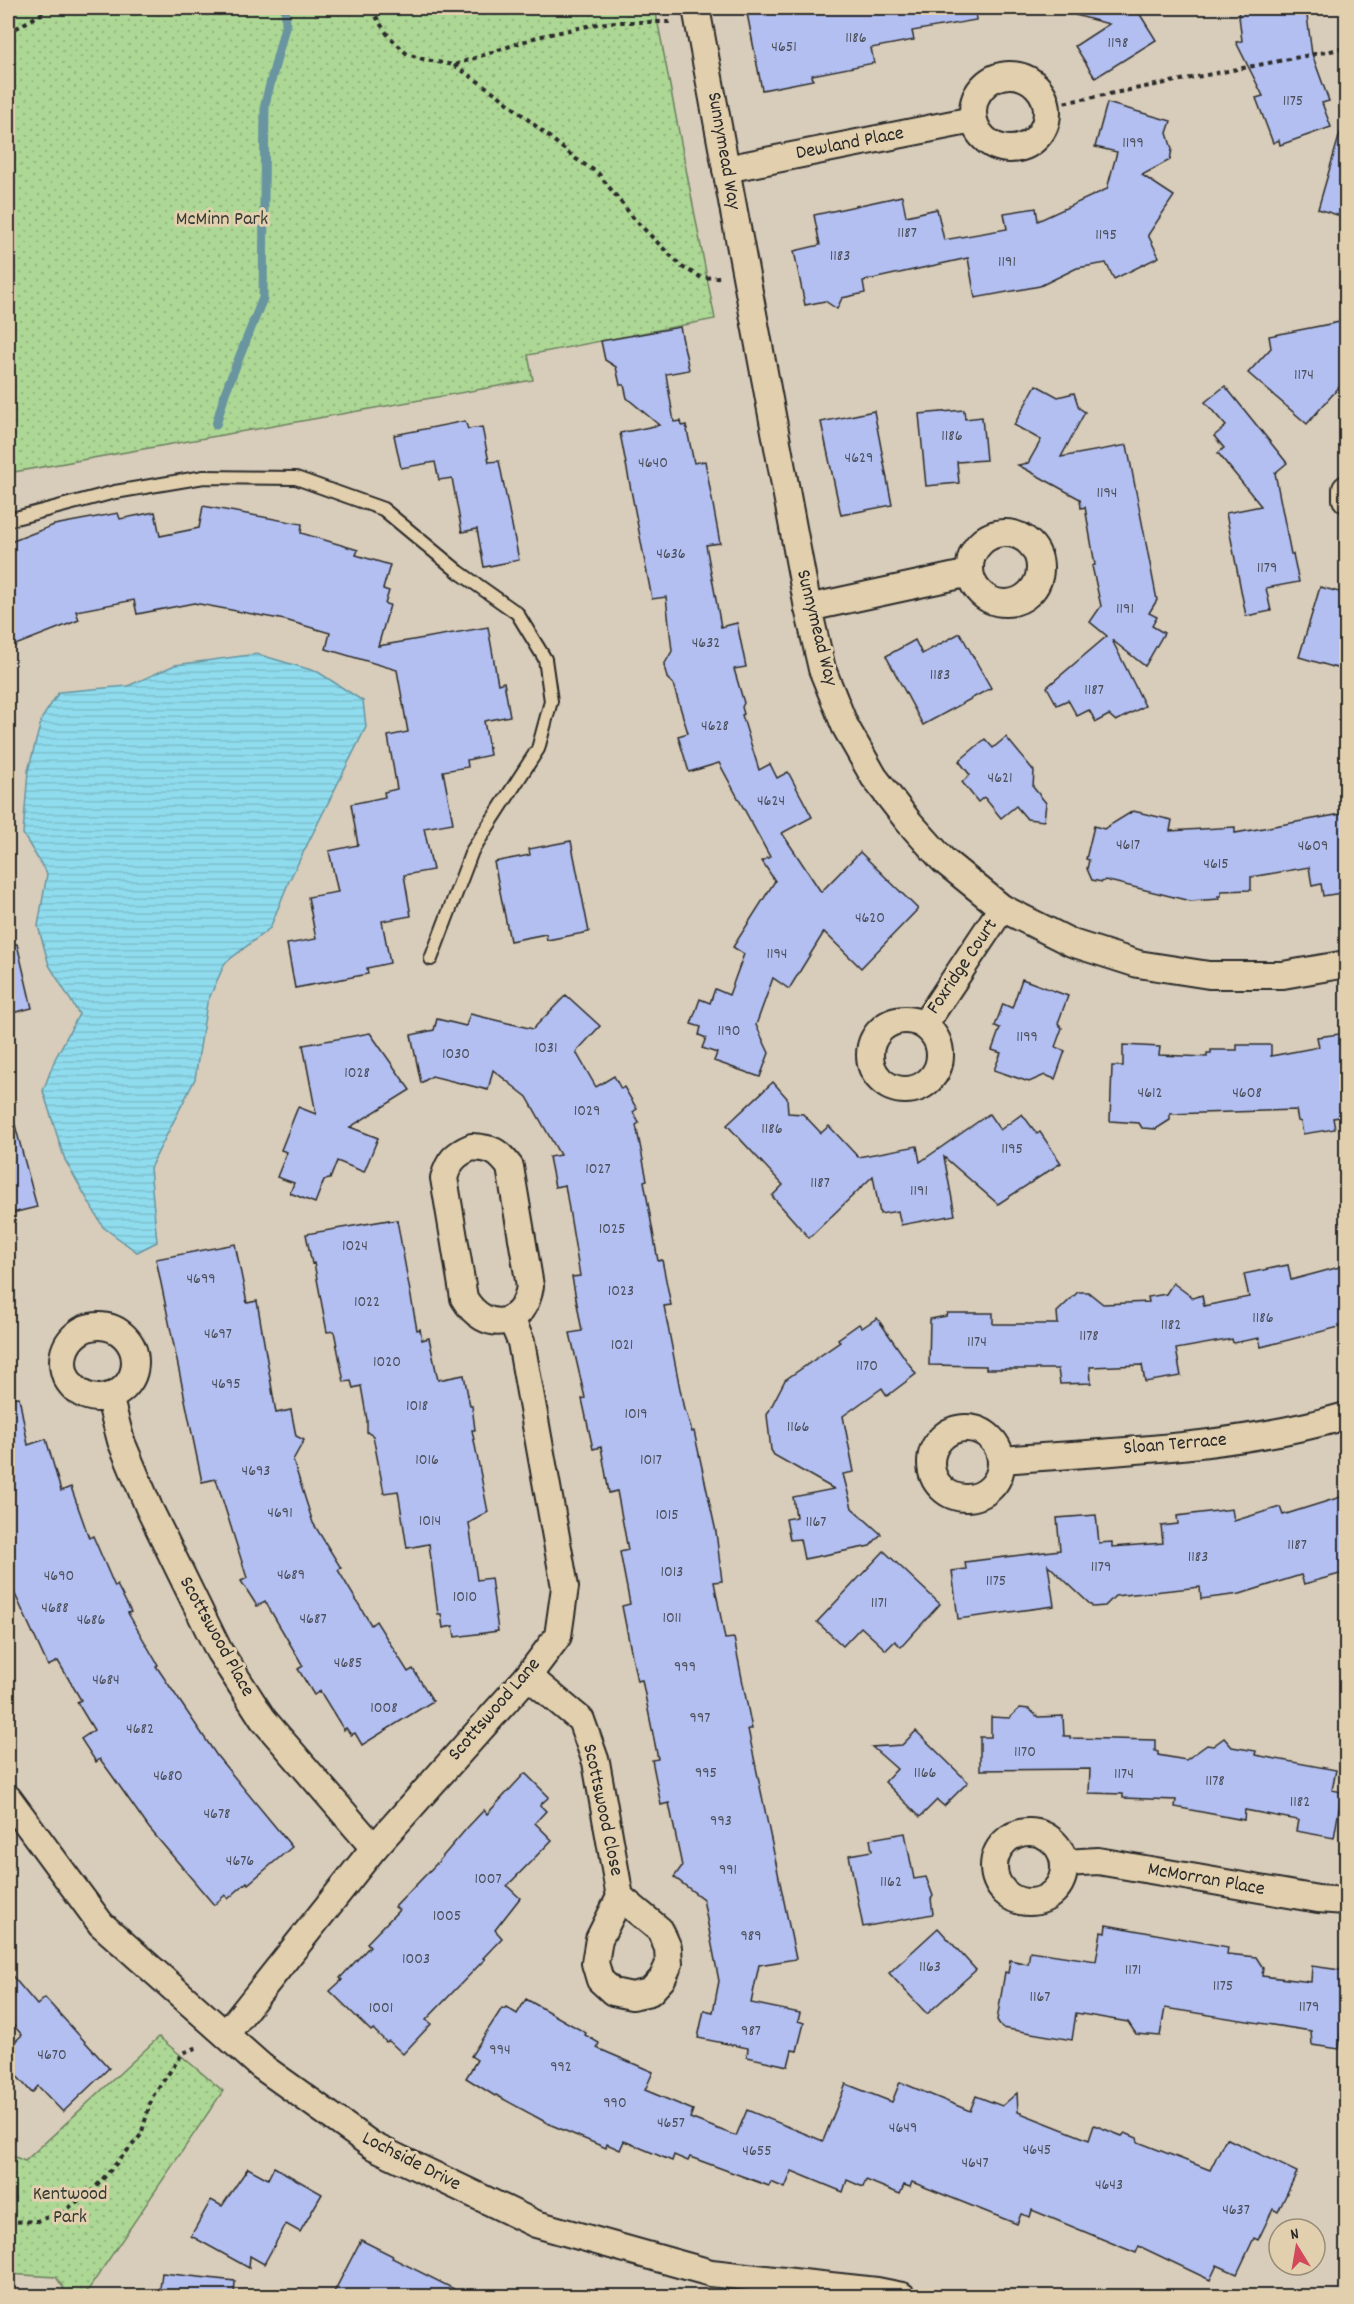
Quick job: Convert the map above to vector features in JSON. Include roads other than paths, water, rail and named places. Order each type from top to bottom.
[{"type":"street","name":"Sunnymead Way","points":[[697,14],[808,608],[822,669],[845,726],[874,777],[908,821],[943,860],[1002,908],[1072,943],[1138,964],[1209,975],[1283,975],[1347,964]]},
{"type":"street","points":[[1003,75],[1026,78],[1036,85],[1047,106],[1047,119],[1042,131],[1034,141],[1023,148],[1010,150],[992,145],[978,132],[973,120],[973,108],[982,87],[992,79],[1003,75]]},
{"type":"street","name":"Dewland Place","points":[[726,169],[973,120]]},
{"type":"street","points":[[1347,489],[1347,499]]},
{"type":"street","points":[[808,608],[970,573]]},
{"type":"street","name":"Foxridge Court","points":[[924,1025],[1002,908]]},
{"type":"street","points":[[472,1147],[487,1148],[500,1155],[510,1167],[530,1286],[528,1299],[522,1310],[511,1318],[497,1322],[483,1319],[471,1310],[464,1298],[444,1178],[448,1164],[458,1153],[472,1147]]},
{"type":"street","name":"Scottswood Lane","points":[[226,2034],[374,1848],[528,1676],[558,1636],[565,1587],[521,1342],[511,1318]]},
{"type":"street","name":"Scottswood Place","points":[[109,1396],[121,1440],[149,1508],[219,1651],[263,1719],[374,1848]]},
{"type":"street","name":"Sloan Terrace","points":[[1001,1460],[1260,1437],[1347,1416]]},
{"type":"street","name":"Scottswood Close","points":[[528,1676],[581,1720],[596,1762],[620,1897]]},
{"type":"street","name":"Lochside Drive","points":[[8,1798],[101,1924],[261,2066],[373,2146],[536,2224],[711,2273],[877,2291],[902,2296]]},
{"type":"street","name":"McMorran Place","points":[[1065,1863],[1098,1861],[1318,1899],[1347,1901]]},
{"type":"lane","points":[[8,520],[115,492],[204,477],[296,478],[383,509],[459,572],[517,613],[544,659],[551,701],[538,749],[472,851],[431,959]]},
{"type":"water","points":[[257,654],[318,672],[363,701],[366,727],[289,881],[270,928],[225,963],[207,1003],[195,1079],[150,1168],[157,1242],[137,1252],[103,1227],[65,1160],[43,1091],[55,1059],[79,1014],[49,965],[38,926],[47,874],[23,834],[28,771],[42,718],[59,692],[128,686],[175,665]]},
{"type":"waterway","points":[[216,425],[225,393],[263,298],[265,104],[286,23],[285,8]]},
{"type":"park label","name":"McMinn Park","points":[[222,220]]},
{"type":"park label","name":"Kentwood Park","points":[[70,2206]]}]
